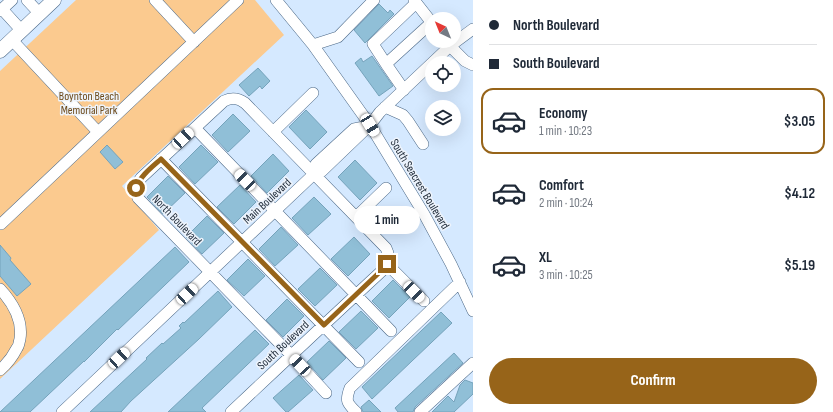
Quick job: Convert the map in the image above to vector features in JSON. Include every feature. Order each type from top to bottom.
[{"type":"main road","points":[[0,51],[54,0]]},
{"type":"street","points":[[12,0],[1,10],[17,35],[98,132]]},
{"type":"street","points":[[26,0],[40,14]]},
{"type":"street","points":[[155,0],[194,42]]},
{"type":"street","points":[[1,224],[238,0]]},
{"type":"street","name":"South Seacrest Boulevard","points":[[276,0],[313,45],[370,125],[424,214],[460,282],[473,311]]},
{"type":"street","points":[[313,45],[338,37],[374,0]]},
{"type":"street","points":[[404,90],[372,44],[415,1],[425,14]]},
{"type":"street","points":[[386,64],[425,29]]},
{"type":"street","points":[[461,36],[473,29]]},
{"type":"street","points":[[438,56],[445,48]]},
{"type":"street","points":[[452,48],[465,61],[473,65]]},
{"type":"street","points":[[370,125],[380,112],[425,70]]},
{"type":"street","points":[[273,132],[313,93]]},
{"type":"street","name":"North Boulevard","points":[[314,174],[245,103],[235,98],[229,98],[224,100],[141,178],[138,182],[136,193],[138,198],[326,393]]},
{"type":"street","points":[[385,107],[396,112],[408,121],[423,144]]},
{"type":"street","name":"Main Boulevard","points":[[62,412],[314,174],[316,164],[354,129],[370,125]]},
{"type":"street","points":[[194,128],[391,332]]},
{"type":"street","points":[[161,159],[359,362]]},
{"type":"street","points":[[314,174],[386,248],[389,258],[387,264],[424,301]]},
{"type":"street","points":[[356,217],[386,188]]},
{"type":"street","name":"South Boulevard","points":[[231,412],[387,264]]},
{"type":"street","points":[[356,412],[349,405],[347,399],[350,388],[460,282]]},
{"type":"street","points":[[0,290],[8,297],[17,314],[21,332],[18,347],[0,370]]},
{"type":"street","points":[[420,412],[473,363]]},
{"type":"green space","name":"Boynton Beach Memorial Park","points":[[76,0],[255,0],[284,35],[122,186],[159,230],[0,379],[0,71]]},
{"type":"building","points":[[379,4],[388,13],[390,10],[394,14],[365,43],[354,30]]},
{"type":"building","points":[[372,56],[393,86],[379,96],[355,63],[361,58],[363,62]]},
{"type":"building","points":[[258,68],[270,81],[262,89],[260,86],[249,96],[239,85]]},
{"type":"building","points":[[306,110],[327,132],[310,149],[289,127]]},
{"type":"building","points":[[233,114],[250,131],[228,152],[212,135]]},
{"type":"building","points":[[107,145],[123,162],[115,169],[100,152]]},
{"type":"building","points":[[201,145],[218,162],[195,184],[179,167]]},
{"type":"building","points":[[273,154],[289,171],[267,193],[251,176]]},
{"type":"building","points":[[355,160],[377,183],[360,200],[338,177]]},
{"type":"building","points":[[168,176],[185,193],[163,214],[147,197]]},
{"type":"building","points":[[240,185],[256,202],[234,224],[217,207]]},
{"type":"building","points":[[314,197],[331,214],[308,235],[292,218]]},
{"type":"building","points":[[207,216],[224,233],[202,254],[186,237]]},
{"type":"building","points":[[281,227],[298,245],[275,266],[259,249]]},
{"type":"building","points":[[354,237],[370,254],[348,276],[331,259]]},
{"type":"building","points":[[0,245],[11,258],[10,260],[31,284],[17,296],[0,276]]},
{"type":"building","points":[[175,247],[189,262],[118,330],[117,329],[30,412],[0,412]]},
{"type":"building","points":[[248,259],[265,276],[244,296],[227,280]]},
{"type":"building","points":[[320,268],[337,285],[315,306],[298,289]]},
{"type":"building","points":[[393,280],[410,297],[389,318],[372,301]]},
{"type":"building","points":[[218,291],[232,307],[199,339],[121,412],[90,412],[162,343],[163,344],[181,328],[179,326],[183,322],[184,323]]},
{"type":"building","points":[[287,299],[304,316],[283,337],[266,320]]},
{"type":"building","points":[[361,311],[378,328],[356,349],[339,332]]},
{"type":"building","points":[[441,312],[452,323],[372,399],[362,387]]},
{"type":"building","points":[[255,330],[269,344],[202,408],[206,412],[168,412]]},
{"type":"building","points":[[329,341],[346,358],[323,380],[307,362]]},
{"type":"building","points":[[454,353],[463,363],[415,407],[413,412],[398,412],[395,408]]},
{"type":"building","points":[[299,375],[313,390],[288,412],[286,412],[273,398]]},
{"type":"building","points":[[465,380],[473,383],[473,394],[454,412],[432,412],[448,396],[454,402],[460,385]]},
{"type":"building","points":[[369,400],[381,412],[363,412],[361,407]]},
{"type":"route","points":[[136,188],[141,178],[161,159],[324,325],[387,264]]}]
